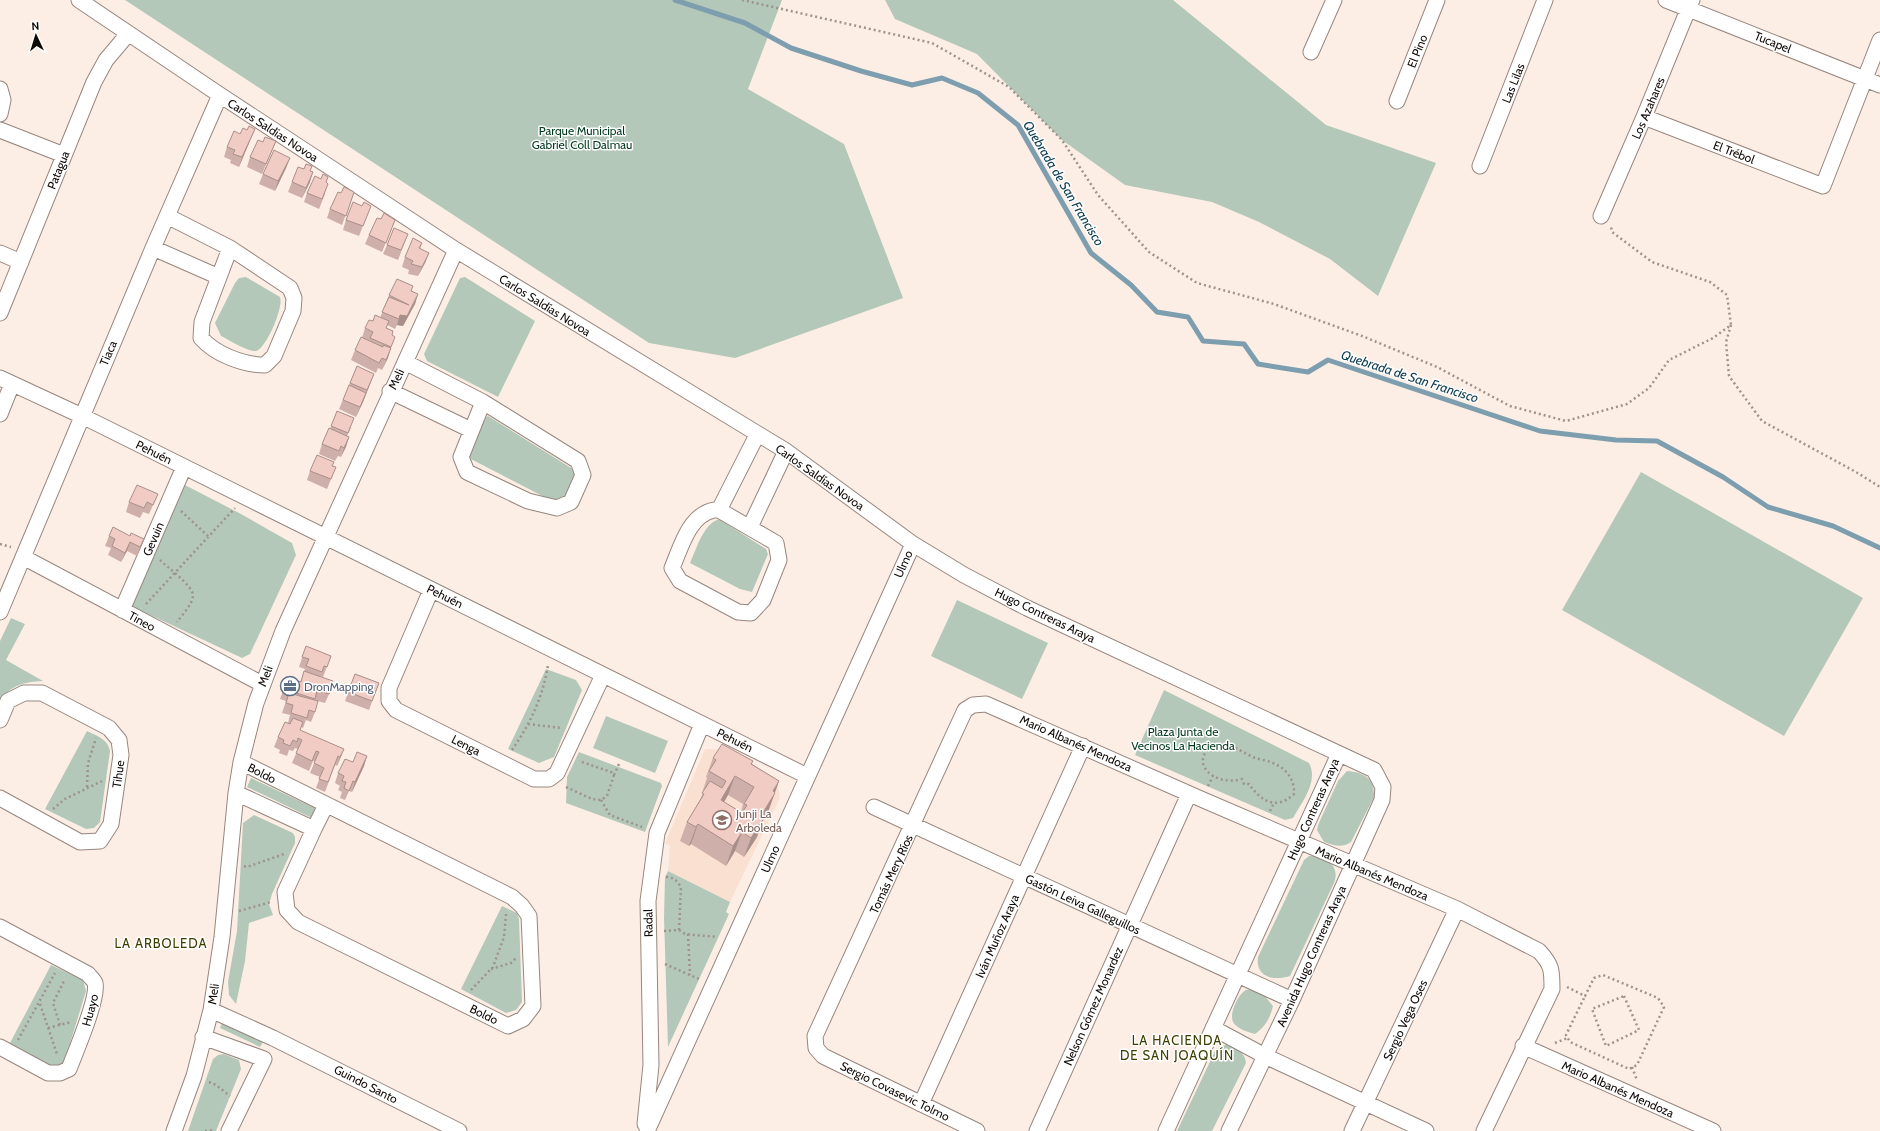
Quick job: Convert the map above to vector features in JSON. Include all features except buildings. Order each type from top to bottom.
[{"type":"street","name":"Carlos Saldías Novoa","points":[[79,0],[128,34],[456,250],[757,435],[786,451],[912,544],[964,575]]},
{"type":"street","points":[[1311,52],[1334,0]]},
{"type":"street","name":"El Pino","points":[[1396,101],[1437,0]]},
{"type":"street","name":"Las Lilas","points":[[1480,166],[1545,0]]},
{"type":"street","name":"Tucapel","points":[[1666,0],[1691,4],[1880,85]]},
{"type":"street","name":"Los Azahares","points":[[1601,216],[1644,118],[1691,4]]},
{"type":"street","name":"Patagua","points":[[0,313],[99,70],[128,34]]},
{"type":"street","points":[[1864,78],[1880,40]]},
{"type":"street","name":"El Trébol","points":[[1644,118],[1823,186],[1864,78]]},
{"type":"street","points":[[0,89],[3,100],[0,114]]},
{"type":"street","name":"Tiaca","points":[[0,612],[166,216],[220,95]]},
{"type":"street","points":[[0,130],[64,156]]},
{"type":"street","points":[[166,216],[230,248],[290,288],[294,298],[292,311],[274,356],[265,365],[252,366],[210,348],[201,338],[202,322],[230,248]]},
{"type":"street","points":[[153,248],[219,277]]},
{"type":"street","name":"Meli","points":[[174,1131],[194,1076],[211,1010],[236,793],[241,762],[262,684],[283,631],[390,392],[456,250]]},
{"type":"street","points":[[0,253],[21,262]]},
{"type":"street","points":[[405,362],[483,402],[578,461],[583,475],[571,502],[557,508],[528,501],[467,472],[460,457],[483,402]]},
{"type":"street","points":[[0,414],[6,381]]},
{"type":"street","name":"Pehuén","points":[[6,381],[82,416],[807,776]]},
{"type":"street","points":[[390,392],[471,430]]},
{"type":"street","points":[[719,510],[757,435]]},
{"type":"street","points":[[750,527],[786,451]]},
{"type":"street","name":"Gevuin","points":[[128,613],[148,550],[184,467]]},
{"type":"street","points":[[719,510],[776,543],[779,560],[763,600],[751,613],[738,612],[680,581],[672,568],[690,528],[703,512],[719,510]]},
{"type":"street","name":"Ulmo","points":[[646,1131],[912,544]]},
{"type":"street","name":"Tineo","points":[[23,557],[262,684]]},
{"type":"street","name":"Hugo Contreras Araya","points":[[964,575],[1027,608],[1339,754],[1166,1131]]},
{"type":"street","name":"Lenga","points":[[431,590],[389,688],[389,701],[396,710],[534,779],[549,780]]},
{"type":"street","points":[[549,780],[557,773],[603,675]]},
{"type":"street","name":"Tihue","points":[[0,720],[8,701],[24,693],[42,693],[109,728],[119,740],[121,755],[111,824],[100,840],[80,842],[0,798]]},
{"type":"street","name":"Mario Albanés Mendoza","points":[[973,705],[986,704],[1083,746],[1299,842],[1457,909],[1539,951],[1549,962],[1552,972],[1552,989],[1523,1046],[1484,1131]]},
{"type":"street","name":"Tomás Mery Ríos","points":[[816,1048],[815,1036],[965,710],[973,705]]},
{"type":"street","name":"Radal","points":[[646,1131],[652,1065],[648,957],[648,901],[657,833],[702,724]]},
{"type":"street","name":"Iván Muñoz Araya","points":[[921,1104],[1083,746]]},
{"type":"street","name":"Avenida Hugo Contreras Araya","points":[[1229,1131],[1292,1000],[1382,800],[1383,786],[1374,770],[1339,754]]},
{"type":"street","name":"Boldo","points":[[241,762],[508,895],[522,906],[529,916],[533,1006],[523,1019],[508,1026],[298,922],[287,910],[285,898]]},
{"type":"street","points":[[236,793],[314,829]]},
{"type":"street","name":"Nelson Gómez Monardez","points":[[1037,1131],[1189,794]]},
{"type":"street","points":[[285,898],[284,892],[326,805]]},
{"type":"street","name":"Gastón Leiva Galleguillos","points":[[874,807],[1237,976],[1292,1000]]},
{"type":"street","name":"Sergio Vega Oses","points":[[1352,1131],[1457,909]]},
{"type":"street","name":"Huayo","points":[[0,927],[88,974],[95,982],[95,992],[85,1029],[69,1069],[63,1072]]},
{"type":"street","name":"Guindo Santo","points":[[211,1010],[273,1038],[459,1131]]},
{"type":"street","points":[[1213,1028],[1265,1056],[1426,1131]]},
{"type":"street","points":[[203,1037],[264,1059]]},
{"type":"street","points":[[229,1131],[273,1038]]},
{"type":"street","name":"Mario Albanés Mendoza","points":[[1523,1046],[1713,1131]]},
{"type":"street","name":"Sergio Covasevic Tolmo","points":[[816,1048],[823,1056],[977,1131]]},
{"type":"street","points":[[6,1050],[48,1073],[63,1072]]},
{"type":"path","points":[[742,0],[932,43],[1008,87],[1062,140],[1098,195],[1149,252],[1197,283],[1274,304],[1362,336],[1437,367],[1510,406],[1566,421],[1627,404],[1649,388],[1669,360],[1713,338],[1731,325]]},
{"type":"path","points":[[1607,201],[1612,232],[1652,262],[1710,282],[1727,295],[1731,325],[1726,342],[1730,376],[1762,421],[1880,486]]},
{"type":"path","points":[[128,613],[174,574],[245,497]]},
{"type":"path","points":[[170,501],[208,537]]},
{"type":"path","points":[[148,550],[191,588],[193,595],[191,601],[169,634]]},
{"type":"path","points":[[501,762],[512,749],[535,710],[544,686],[551,649]]},
{"type":"path","points":[[87,787],[88,763],[101,724]]},
{"type":"path","points":[[528,724],[577,731]]},
{"type":"path","points":[[1216,744],[1228,744],[1253,758],[1274,763],[1282,768],[1292,778],[1295,787],[1294,794],[1288,800],[1274,803],[1258,796],[1249,784],[1244,784],[1242,779],[1221,779],[1210,774],[1204,766],[1202,755],[1206,748],[1216,744]]},
{"type":"path","points":[[565,756],[611,772],[614,775]]},
{"type":"path","points":[[549,780],[592,799],[601,800],[607,796],[619,764]]},
{"type":"path","points":[[40,820],[65,799],[87,787],[118,776]]},
{"type":"path","points":[[601,800],[610,815],[657,833]]},
{"type":"path","points":[[228,862],[247,867],[286,853],[300,860]]},
{"type":"path","points":[[651,878],[670,877],[678,881],[681,887],[679,930]]},
{"type":"path","points":[[459,1002],[493,967],[504,937],[508,895]]},
{"type":"path","points":[[223,915],[285,898]]},
{"type":"path","points":[[648,931],[679,930],[688,934],[734,939]]},
{"type":"path","points":[[688,934],[690,975]]},
{"type":"path","points":[[648,957],[713,985]]},
{"type":"path","points":[[60,1025],[54,1003],[66,962]]},
{"type":"path","points":[[6,1050],[66,962]]},
{"type":"path","points":[[1603,975],[1658,998],[1664,1007],[1638,1065],[1629,1069],[1570,1042],[1566,1035],[1585,996],[1594,978],[1603,975]]},
{"type":"path","points":[[1552,980],[1585,996]]},
{"type":"path","points":[[1624,996],[1639,1030],[1606,1046],[1592,1009],[1624,996]]},
{"type":"path","points":[[40,1004],[63,1072]]},
{"type":"path","points":[[194,1076],[216,1085],[242,1106]]},
{"type":"shaded area","name":"Junji La Arboleda","points":[[705,749],[715,749],[777,778],[780,798],[730,902],[668,871],[670,846],[665,843]]},
{"type":"green space","name":"Parque Municipal Gabriel Coll Dalmau","points":[[125,0],[782,0],[748,89],[844,144],[903,298],[735,358],[649,343]]},
{"type":"green space","points":[[885,0],[1173,0],[1326,125],[1436,163],[1378,296],[1330,259],[1259,222],[1212,202],[1125,185],[1062,140],[977,54],[895,19]]},
{"type":"green space","points":[[246,277],[280,297],[281,302],[277,318],[269,336],[260,349],[256,351],[244,348],[221,336],[215,323],[235,283],[239,278]]},
{"type":"green space","points":[[465,277],[535,321],[498,397],[427,361],[424,354],[460,278]]},
{"type":"green space","points":[[488,416],[576,471],[567,498],[562,503],[550,500],[465,456],[479,421]]},
{"type":"green space","points":[[1641,472],[1863,598],[1784,736],[1562,610]]},
{"type":"green space","points":[[183,484],[241,514],[292,543],[296,555],[250,654],[242,658],[129,605]]},
{"type":"green space","points":[[719,519],[766,549],[768,554],[752,592],[740,589],[690,563],[705,531],[713,522]]},
{"type":"green space","points":[[957,600],[1048,643],[1022,699],[931,656]]},
{"type":"green space","points":[[11,618],[25,624],[6,660],[43,681],[30,682],[13,688],[0,702],[0,641]]},
{"type":"green space","points":[[546,669],[576,680],[582,690],[554,757],[539,763],[508,749]]},
{"type":"green space","name":"Plaza Junta de Vecinos La Hacienda","points":[[1164,690],[1309,763],[1312,770],[1311,784],[1305,798],[1293,818],[1285,820],[1135,755]]},
{"type":"green space","points":[[606,716],[668,741],[655,773],[593,748]]},
{"type":"green space","points":[[87,731],[98,736],[104,741],[109,747],[110,751],[100,822],[94,828],[86,829],[45,809]]},
{"type":"green space","points":[[579,752],[661,783],[662,786],[645,832],[566,803],[567,777]]},
{"type":"green space","points":[[1347,771],[1359,773],[1367,778],[1373,785],[1374,797],[1351,842],[1341,846],[1324,842],[1317,830],[1338,781]]},
{"type":"green space","points":[[251,778],[319,810],[314,819],[247,787]]},
{"type":"green space","points":[[254,815],[293,833],[295,843],[272,894],[269,904],[273,915],[249,923],[245,961],[236,1004],[229,995],[228,982],[237,931],[243,823]]},
{"type":"green space","points":[[1321,855],[1334,867],[1336,874],[1334,883],[1290,976],[1272,978],[1267,976],[1260,970],[1258,957],[1304,860],[1309,856]]},
{"type":"green space","points":[[668,871],[730,902],[726,912],[729,914],[668,1047],[664,918],[665,877]]},
{"type":"green space","points":[[502,906],[517,913],[519,919],[522,1002],[516,1010],[506,1013],[461,989]]},
{"type":"green space","points":[[51,965],[83,980],[86,991],[64,1063],[58,1066],[50,1065],[10,1043]]},
{"type":"green space","points":[[1253,989],[1263,994],[1273,1006],[1267,1022],[1255,1034],[1237,1027],[1232,1018],[1233,1009],[1237,1000],[1243,992]]},
{"type":"green space","points":[[222,1023],[263,1042],[260,1047],[220,1028]]},
{"type":"green space","points":[[1227,1044],[1242,1053],[1246,1063],[1212,1131],[1177,1131],[1216,1049]]},
{"type":"green space","points":[[224,1054],[239,1060],[241,1069],[216,1131],[188,1131],[213,1059],[218,1055]]},
{"type":"waterway","name":"Quebrada de San Francisco","points":[[675,0],[745,23],[791,48],[861,71],[912,85],[942,78],[978,93],[1018,125],[1091,253],[1131,285],[1157,312],[1188,317],[1203,341],[1244,344],[1258,364],[1308,372],[1328,360],[1540,431],[1616,440],[1657,441],[1723,477],[1768,507],[1833,526],[1880,548]]},
{"type":"place","name":"DronMapping","points":[[290,686]]},
{"type":"place","name":"Junji La Arboleda","points":[[722,820]]},
{"type":"district","name":"LA ARBOLEDA","points":[[161,943]]},
{"type":"district","name":"LA HACIENDA DE SAN JOAQUÍN","points":[[1177,1048]]}]
